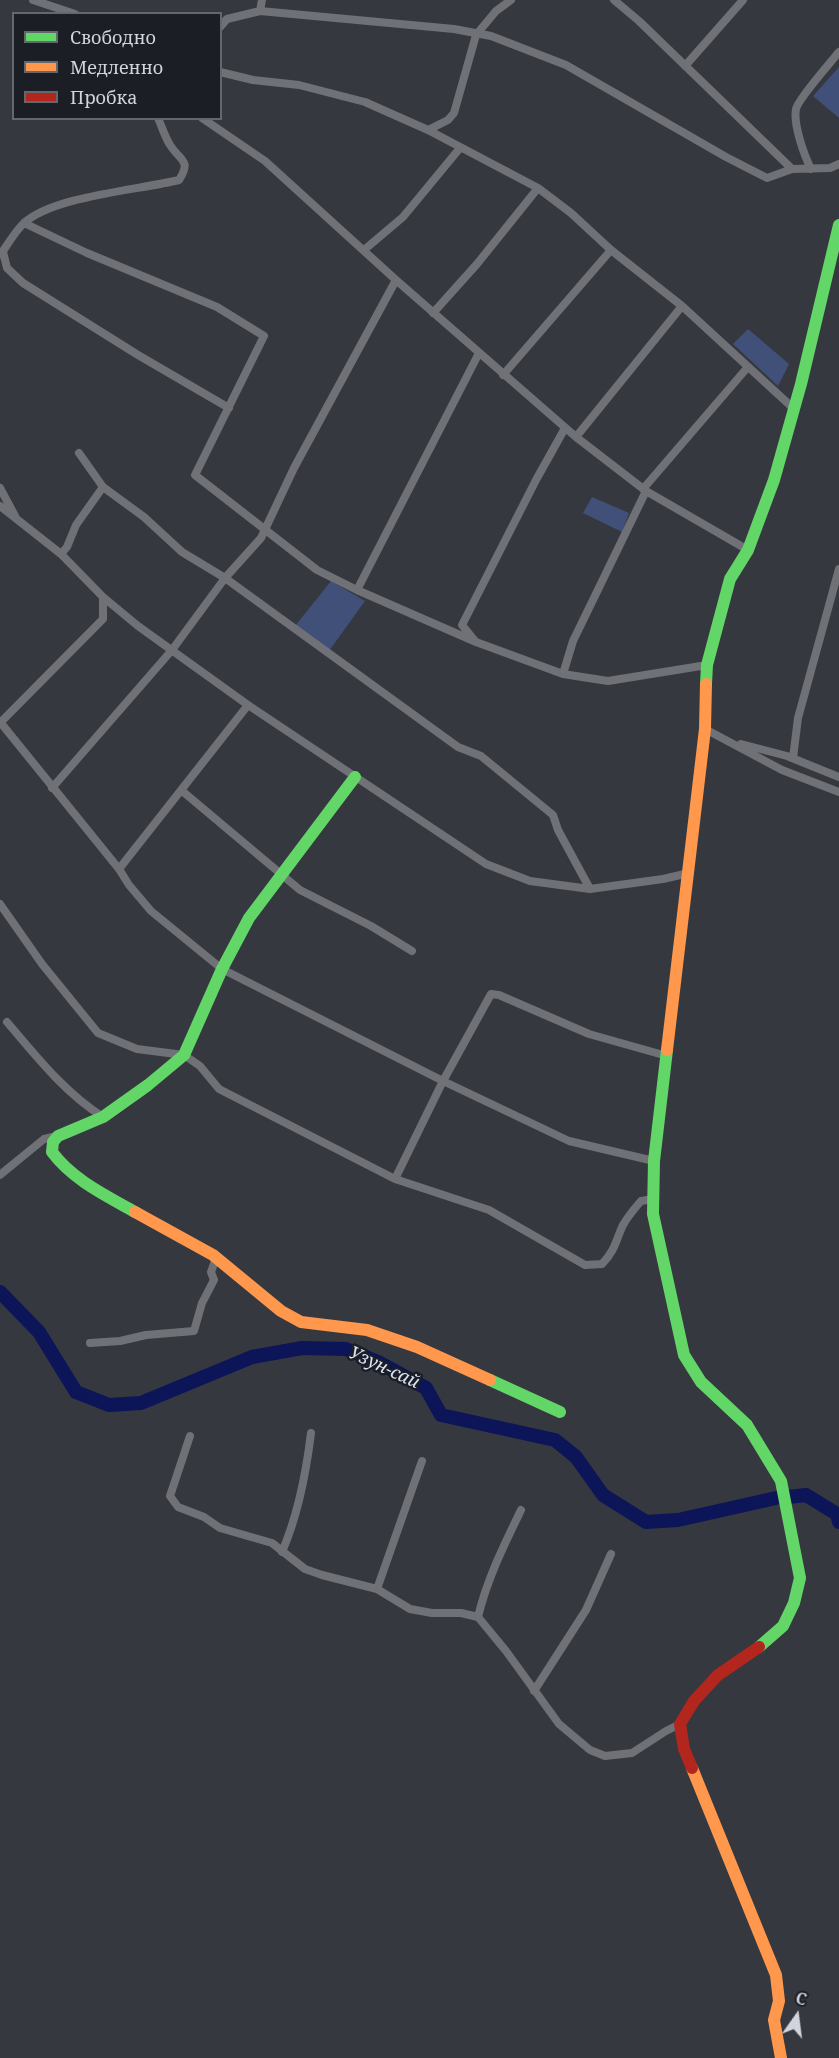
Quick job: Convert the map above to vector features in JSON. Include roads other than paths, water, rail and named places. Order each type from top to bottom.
[{"type":"street","points":[[33,0],[69,12]]},
{"type":"street","points":[[260,10],[262,0]]},
{"type":"street","points":[[428,130],[448,120],[454,113],[478,33],[496,11],[511,0]]},
{"type":"street","points":[[614,0],[639,21],[792,169]]},
{"type":"street","points":[[685,66],[743,0]]},
{"type":"street","points":[[222,25],[227,19],[260,10],[478,33],[566,64],[726,157],[767,178],[792,169],[830,168],[839,164]]},
{"type":"street","points":[[811,169],[805,157],[796,121],[796,107],[839,52]]},
{"type":"street","points":[[222,72],[253,80],[299,85],[356,100],[428,130],[538,188],[682,306],[793,408]]},
{"type":"street","points":[[159,120],[170,145],[184,160],[185,171],[178,180],[152,187],[86,197],[44,212],[24,223],[1,254],[7,268],[23,283],[138,355],[229,408]]},
{"type":"street","points":[[205,120],[265,161],[503,375],[576,437],[645,490],[748,550]]},
{"type":"street","points":[[364,250],[403,217],[460,148]]},
{"type":"street","points":[[433,312],[492,246],[538,188]]},
{"type":"street","points":[[24,223],[87,253],[217,307],[264,336],[195,475],[317,570],[476,642],[563,674],[608,681],[707,666]]},
{"type":"street","points":[[190,1437],[170,1496],[178,1507],[204,1517],[220,1528],[272,1544],[305,1569],[377,1589],[411,1609],[432,1613],[461,1613],[477,1617],[506,1651],[559,1724],[590,1750],[606,1756],[632,1753],[680,1724],[694,1701],[718,1675],[753,1652],[783,1626],[794,1603],[800,1578],[781,1481],[747,1425],[701,1382],[684,1355],[653,1214],[654,1161],[705,729],[707,666],[730,579],[748,550],[774,480],[801,384],[838,228]]},
{"type":"street","points":[[503,375],[611,250]]},
{"type":"street","points":[[52,788],[172,650],[225,578],[261,538],[294,468],[396,280]]},
{"type":"street","points":[[576,437],[682,306]]},
{"type":"street","points":[[357,590],[479,353]]},
{"type":"street","points":[[563,674],[573,641],[645,490],[747,368]]},
{"type":"street","points":[[476,642],[462,625],[565,428]]},
{"type":"street","points":[[79,453],[104,487],[182,552],[225,578],[458,747],[481,756],[553,815],[558,830],[590,889]]},
{"type":"street","points":[[61,554],[67,547],[75,525],[104,487]]},
{"type":"street","points":[[0,488],[15,516]]},
{"type":"street","points":[[0,506],[61,554],[103,597],[138,626],[248,705],[486,864],[530,881],[590,889],[689,873]]},
{"type":"street","points":[[793,759],[798,718],[839,569]]},
{"type":"street","points":[[103,597],[104,620],[0,723],[151,911],[222,969],[443,1081],[569,1141],[654,1161]]},
{"type":"street","points":[[119,869],[248,705]]},
{"type":"street","points":[[705,729],[782,770],[839,792]]},
{"type":"street","points":[[729,741],[793,759],[839,777]]},
{"type":"street","points":[[0,1175],[44,1139],[58,1136],[103,1117],[148,1085],[184,1055],[222,969],[249,918],[355,777]]},
{"type":"street","points":[[181,790],[300,890],[371,926],[412,951]]},
{"type":"street","points":[[0,904],[42,964],[98,1034],[137,1049],[184,1055],[200,1066],[219,1089],[395,1179],[489,1210],[585,1265],[602,1264],[612,1253],[623,1226],[632,1212],[641,1201],[653,1199]]},
{"type":"street","points":[[395,1179],[443,1081],[491,994],[499,995],[590,1034],[666,1056]]},
{"type":"street","points":[[7,1022],[82,1104],[103,1117]]},
{"type":"street","points":[[58,1136],[53,1142],[52,1152],[91,1187],[216,1258],[281,1311],[301,1322],[367,1330],[417,1347],[560,1412]]},
{"type":"street","points":[[90,1343],[194,1331],[202,1303],[214,1280],[210,1272],[216,1258]]},
{"type":"street","points":[[282,1552],[289,1536],[306,1470],[311,1433]]},
{"type":"street","points":[[377,1589],[422,1461]]},
{"type":"street","points":[[477,1617],[497,1560],[521,1510]]},
{"type":"street","points":[[534,1691],[586,1610],[611,1554]]},
{"type":"street","points":[[680,1724],[684,1749],[776,1975],[779,2001],[774,2020],[781,2058]]},
{"type":"waterway","name":"Узун-сай","points":[[0,1292],[39,1332],[76,1392],[109,1405],[141,1403],[252,1357],[302,1348],[346,1349],[378,1362],[426,1388],[441,1415],[555,1440],[576,1457],[603,1495],[646,1522],[678,1520],[776,1498]]},
{"type":"waterway","name":"Узун-сай","points":[[788,1497],[806,1495],[837,1514],[839,1522]]}]
